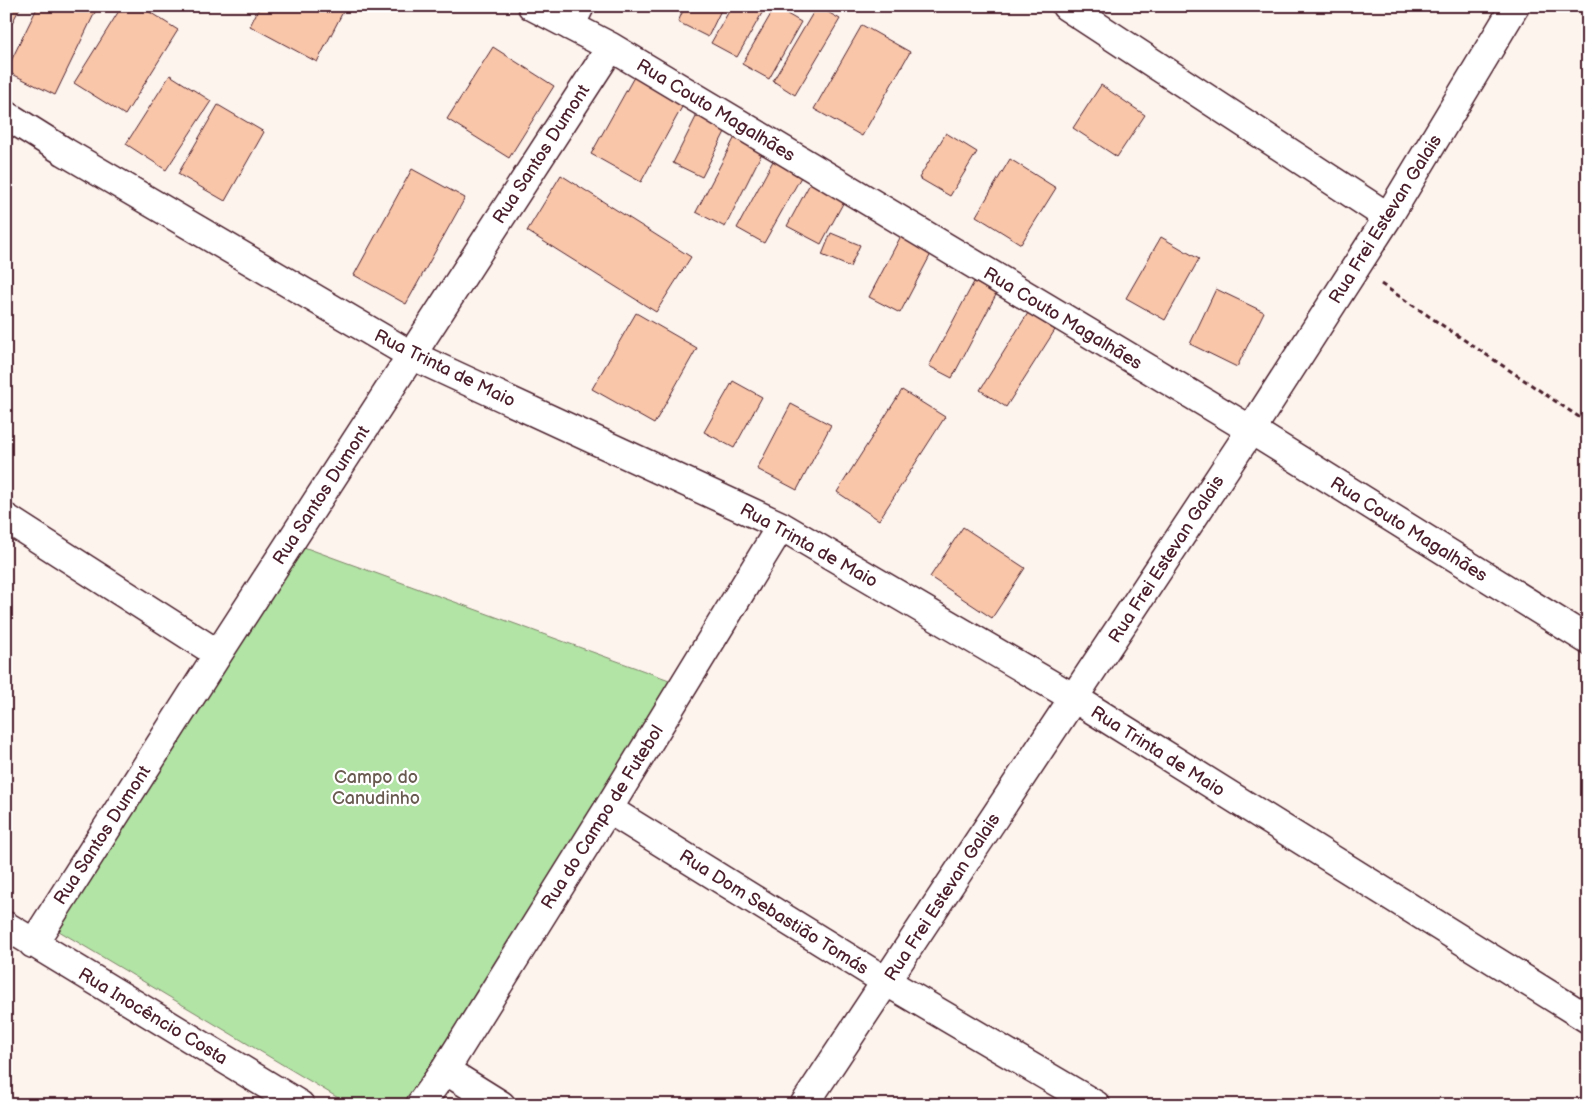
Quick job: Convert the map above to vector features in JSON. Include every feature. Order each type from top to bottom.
[{"type":"street","name":"Rua Couto Magalhães","points":[[532,6],[575,16],[611,47],[1251,430],[1588,640]]},
{"type":"street","points":[[1066,6],[1388,217]]},
{"type":"street","name":"Rua Frei Estevan Galais","points":[[804,1105],[1251,430],[1388,217],[1515,6]]},
{"type":"street","name":"Rua Santos Dumont","points":[[33,944],[218,654],[611,47]]},
{"type":"street","name":"Rua Trinta de Maio","points":[[6,115],[65,152],[411,355],[781,526],[1074,698],[1588,1019]]},
{"type":"street","points":[[6,518],[218,654]]},
{"type":"street","name":"Rua do Campo de Futebol","points":[[420,1105],[445,1070],[608,809],[781,526]]},
{"type":"street","name":"Rua Dom Sebastião Tomás","points":[[608,809],[887,982],[1096,1105]]},
{"type":"street","name":"Rua Inocêncio Costa","points":[[6,926],[300,1105]]},
{"type":"street","points":[[445,1070],[502,1105]]},
{"type":"path","points":[[1356,267],[1588,423]]},
{"type":"green space","name":"Campo do Canudinho","points":[[290,542],[683,685],[403,1105],[350,1105],[59,931]]},
{"type":"building","points":[[6,6],[21,6],[6,34]]},
{"type":"building","points":[[38,6],[98,6],[55,95],[6,71]]},
{"type":"building","points":[[122,6],[140,6],[178,30],[125,115],[74,83]]},
{"type":"building","points":[[260,6],[346,6],[317,62],[250,26]]},
{"type":"building","points":[[685,6],[723,6],[708,37],[678,22]]},
{"type":"building","points":[[732,6],[766,6],[737,57],[711,43]]},
{"type":"building","points":[[817,6],[840,19],[795,95],[773,81]]},
{"type":"building","points":[[775,7],[801,22],[769,79],[742,64]]},
{"type":"building","points":[[862,25],[910,52],[862,136],[814,109]]},
{"type":"building","points":[[493,47],[554,86],[509,158],[447,119]]},
{"type":"building","points":[[639,68],[688,96],[641,182],[591,154]]},
{"type":"building","points":[[170,75],[211,101],[166,170],[126,144]]},
{"type":"building","points":[[1101,85],[1145,115],[1117,157],[1073,128]]},
{"type":"building","points":[[218,105],[264,132],[225,201],[178,174]]},
{"type":"building","points":[[700,109],[729,124],[702,177],[673,163]]},
{"type":"building","points":[[737,133],[765,147],[725,227],[696,212]]},
{"type":"building","points":[[946,133],[977,152],[950,196],[919,178]]},
{"type":"building","points":[[1010,159],[1056,188],[1021,244],[976,216]]},
{"type":"building","points":[[773,161],[801,177],[764,243],[737,228]]},
{"type":"building","points":[[412,169],[465,198],[406,304],[354,275]]},
{"type":"building","points":[[561,175],[691,257],[656,312],[527,231]]},
{"type":"building","points":[[813,178],[847,196],[821,244],[787,226]]},
{"type":"building","points":[[831,233],[860,245],[850,267],[822,255]]},
{"type":"building","points":[[902,234],[933,250],[900,313],[869,297]]},
{"type":"building","points":[[1161,237],[1199,259],[1165,320],[1126,298]]},
{"type":"building","points":[[974,282],[997,293],[952,378],[929,366]]},
{"type":"building","points":[[1216,289],[1264,312],[1237,367],[1190,344]]},
{"type":"building","points":[[636,313],[697,348],[654,424],[592,389]]},
{"type":"building","points":[[1028,313],[1055,330],[1006,407],[980,390]]},
{"type":"building","points":[[733,381],[762,397],[734,448],[704,432]]},
{"type":"building","points":[[902,390],[945,417],[879,520],[837,492]]},
{"type":"building","points":[[791,404],[831,425],[797,490],[757,469]]},
{"type":"building","points":[[963,527],[1025,568],[992,618],[930,577]]}]
